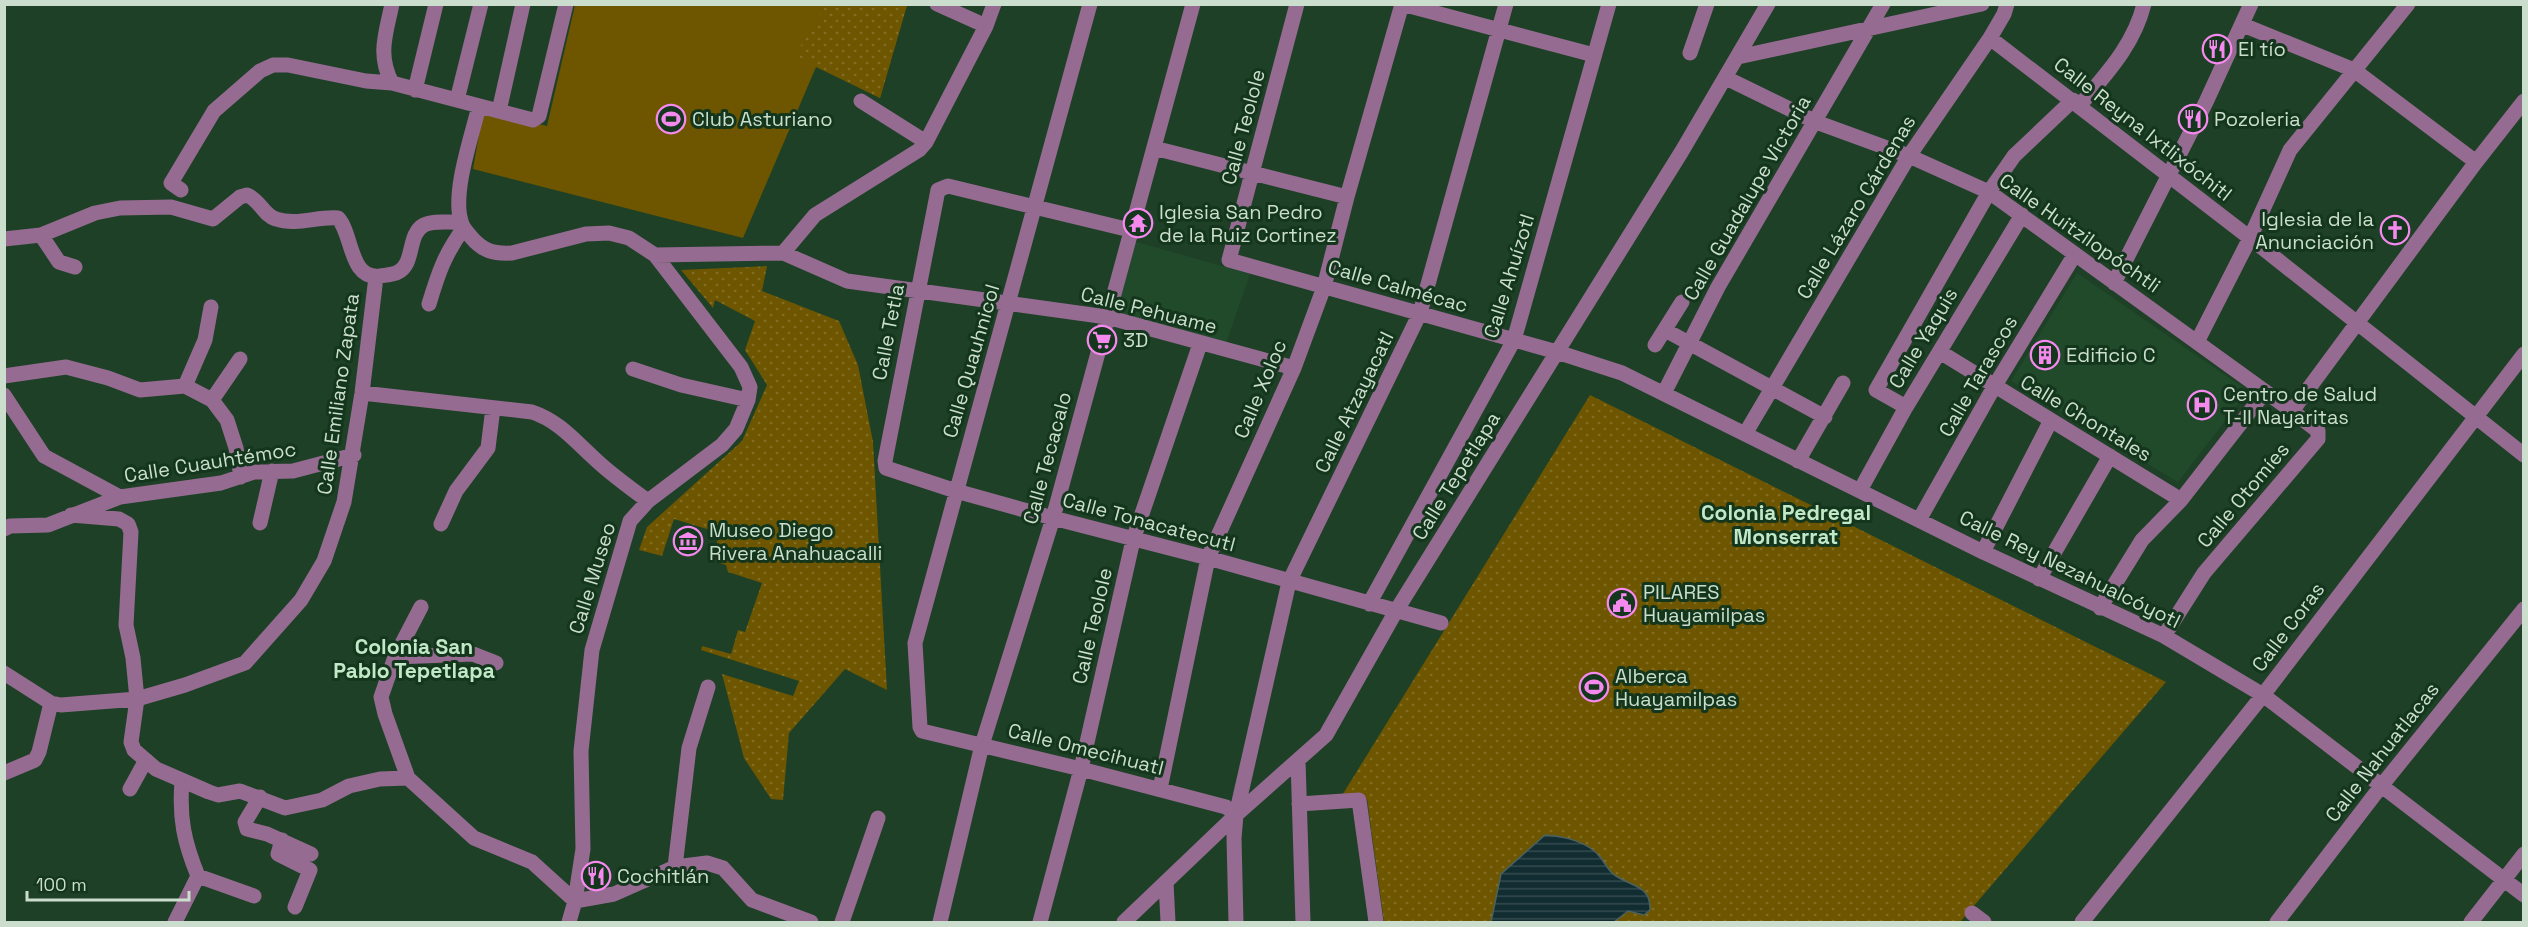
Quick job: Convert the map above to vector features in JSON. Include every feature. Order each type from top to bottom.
[{"type":"street","points":[[392,4],[382,51],[384,68],[392,83]]},
{"type":"street","points":[[415,90],[436,4]]},
{"type":"street","points":[[456,100],[481,4]]},
{"type":"street","points":[[499,111],[523,4]]},
{"type":"street","points":[[181,190],[171,183],[214,111],[260,71],[273,65],[288,65],[366,81],[392,83],[533,120],[539,116],[566,4]]},
{"type":"street","points":[[937,4],[986,26]]},
{"type":"street","points":[[655,255],[783,253],[815,215],[919,150],[926,142],[986,26],[994,4]]},
{"type":"street","name":"Calle Quauhnicol","points":[[922,731],[914,649],[1090,4]]},
{"type":"street","name":"Calle Tecacalo","points":[[940,922],[982,745],[1053,518],[1193,4]]},
{"type":"street","name":"Calle Teolole","points":[[1229,260],[1297,4]]},
{"type":"street","points":[[1402,4],[1594,56]]},
{"type":"street","name":"Calle Xoloc","points":[[1160,789],[1208,558],[1294,368],[1324,287],[1402,4]]},
{"type":"street","name":"Calle Atzayacatl","points":[[1236,922],[1234,838],[1236,815],[1289,582],[1420,314],[1506,4]]},
{"type":"street","name":"Calle Ahuízotl","points":[[1369,604],[1514,340],[1609,4]]},
{"type":"street","points":[[1690,53],[1707,4]]},
{"type":"street","name":"Calle Tepetlapa","points":[[1124,922],[1236,815],[1326,735],[1396,611],[1726,78],[1767,4]]},
{"type":"street","name":"Calle Guadalupe Victoria","points":[[1665,393],[1718,287],[1883,4]]},
{"type":"street","points":[[1738,57],[1982,4]]},
{"type":"street","name":"Calle Lázaro Cárdenas","points":[[1745,435],[1909,156],[1990,38],[2007,4]]},
{"type":"street","points":[[1906,407],[1876,390],[1989,192],[2014,156],[2077,103],[2118,60],[2131,40],[2144,4]]},
{"type":"street","points":[[2114,283],[2243,25],[2251,4]]},
{"type":"street","points":[[2197,342],[2250,238],[2290,150],[2408,4]]},
{"type":"street","points":[[2243,25],[2354,70],[2476,162]]},
{"type":"street","name":"Calle Reyna Ixtlixóchitl","points":[[1990,38],[2250,238],[2523,455]]},
{"type":"street","name":"Calle Huitzilopóchtli","points":[[1726,78],[1816,122],[1909,156],[1989,192],[2292,411]]},
{"type":"street","points":[[861,101],[926,142]]},
{"type":"street","points":[[2292,411],[2523,101]]},
{"type":"street","points":[[479,106],[458,198],[462,225],[477,244],[486,251],[500,254],[586,234],[609,232],[629,238],[655,255],[741,367],[748,379],[748,400],[681,385],[633,369]]},
{"type":"street","points":[[1154,147],[1347,197]]},
{"type":"street","name":"Calle Tetla","points":[[892,472],[886,468],[885,461],[938,190],[948,186],[1034,207]]},
{"type":"street","points":[[4,239],[41,235],[95,213],[120,208],[171,207],[213,219],[240,197],[248,195],[256,198],[264,211],[275,219],[307,222],[338,218],[359,268],[376,277],[394,274],[405,267],[417,232],[424,225],[462,225]]},
{"type":"street","points":[[1034,207],[1130,230]]},
{"type":"street","name":"Calle Yaquis","points":[[1861,488],[1906,407],[2022,215]]},
{"type":"street","points":[[429,304],[442,263],[462,225]]},
{"type":"street","points":[[41,235],[59,262],[75,267]]},
{"type":"street","name":"Calle Pehuame","points":[[783,253],[847,280],[1107,317],[1294,368]]},
{"type":"street","name":"Calle Tarascos","points":[[1919,520],[1994,387],[2075,254]]},
{"type":"street","name":"Calle Calmécac","points":[[1229,260],[1557,352]]},
{"type":"street","name":"Calle Emiliano Zapata","points":[[51,703],[61,705],[136,699],[185,685],[245,663],[301,600],[324,561],[344,502],[354,455],[357,415],[362,393],[376,277]]},
{"type":"street","points":[[1654,345],[1682,302]]},
{"type":"street","points":[[185,387],[205,340],[212,307]]},
{"type":"street","points":[[1665,330],[1825,417]]},
{"type":"street","name":"Calle Teolole","points":[[1040,922],[1081,769],[1133,540],[1200,344]]},
{"type":"street","name":"Calle Rey Nezahualcóyotl","points":[[1557,352],[1622,373],[1665,393],[1798,461],[1861,488],[1983,552],[2164,636],[2263,695],[2523,895]]},
{"type":"street","name":"Calle Chontales","points":[[1940,352],[2181,500]]},
{"type":"street","name":"Calle Coras","points":[[2082,922],[2263,695],[2523,354]]},
{"type":"street","points":[[212,400],[240,359]]},
{"type":"street","points":[[4,376],[66,367],[108,378],[140,390],[185,387],[212,400],[227,420],[236,448],[241,477]]},
{"type":"street","points":[[1798,461],[1843,383]]},
{"type":"street","points":[[2100,608],[2142,540],[2181,500],[2265,392]]},
{"type":"street","points":[[362,393],[544,416],[564,429],[597,461],[648,501]]},
{"type":"street","points":[[4,395],[44,456],[120,497]]},
{"type":"street","name":"Calle Museo","points":[[569,922],[575,901],[583,849],[581,751],[592,650],[630,521],[648,501],[722,445],[736,429],[748,400]]},
{"type":"street","points":[[441,524],[456,491],[488,448],[493,408]]},
{"type":"street","name":"Calle Otomíes","points":[[2164,636],[2204,573],[2318,439],[2318,431],[2292,411]]},
{"type":"street","points":[[1983,552],[2048,426]]},
{"type":"street","name":"Calle Cuauhtémoc","points":[[4,529],[10,526],[48,525],[120,497],[221,483],[254,472],[293,471],[354,455]]},
{"type":"street","points":[[2039,579],[2110,456]]},
{"type":"street","points":[[260,523],[272,471]]},
{"type":"street","name":"Calle Tonacatecutl","points":[[892,472],[1441,623]]},
{"type":"street","points":[[71,515],[118,519],[128,524],[131,532],[126,625],[133,658],[136,699],[131,742],[134,750],[156,769],[218,795],[240,790],[261,797],[278,807],[301,806],[322,800],[349,786],[380,779],[408,778]]},
{"type":"street","points":[[421,607],[395,657],[381,697],[408,778],[474,838],[532,862],[575,901],[614,894],[675,867],[707,863],[719,866],[752,900],[811,922]]},
{"type":"street","name":"Calle Nahuatlacas","points":[[2277,922],[2382,785],[2523,609]]},
{"type":"street","points":[[395,657],[473,654],[496,663]]},
{"type":"street","points":[[4,673],[51,703],[35,760],[4,773]]},
{"type":"street","points":[[675,867],[689,748],[708,687]]},
{"type":"street","name":"Calle Omecihuatl","points":[[922,731],[1160,789],[1226,807],[1236,815]]},
{"type":"street","points":[[130,789],[146,760]]},
{"type":"street","points":[[1298,760],[1302,922]]},
{"type":"street","points":[[175,922],[198,876],[182,830],[180,808],[182,781]]},
{"type":"street","points":[[261,797],[244,826],[311,854]]},
{"type":"street","points":[[1299,804],[1359,800],[1376,922]]},
{"type":"street","points":[[842,922],[878,818]]},
{"type":"street","points":[[282,840],[278,854],[310,870],[295,908]]},
{"type":"street","points":[[2471,922],[2523,855]]},
{"type":"street","points":[[198,876],[254,896]]},
{"type":"street","points":[[1166,882],[1168,922]]},
{"type":"shaded area","name":"Club Asturiano","points":[[575,5],[907,5],[880,98],[816,67],[743,238],[473,169],[483,111],[547,126]]},
{"type":"shaded area","points":[[824,5],[907,5],[880,98],[795,55],[826,6]]},
{"type":"shaded area","points":[[1133,241],[1250,274],[1225,346],[1112,314]]},
{"type":"shaded area","points":[[767,266],[762,291],[839,321],[858,365],[873,442],[887,690],[845,669],[789,733],[783,800],[771,799],[744,758],[722,674],[793,696],[799,681],[701,650],[702,646],[731,654],[738,630],[745,632],[762,583],[728,572],[726,565],[711,560],[720,533],[674,519],[662,556],[639,550],[647,527],[742,441],[767,385],[745,350],[755,321],[715,300],[713,308],[681,270]]},
{"type":"shaded area","points":[[2077,273],[2248,391],[2178,482],[2011,381]]},
{"type":"shaded area","points":[[1590,395],[2166,682],[1960,922],[1384,922],[1367,799],[1358,795],[1341,797]]},
{"type":"water","points":[[1545,835],[1568,838],[1596,852],[1614,874],[1640,888],[1648,896],[1650,910],[1644,915],[1628,911],[1614,922],[1491,922],[1501,874]]},
{"type":"place","name":"El tío","points":[[2217,49]]},
{"type":"place","name":"Club Asturiano","points":[[671,119]]},
{"type":"place","name":"Pozoleria","points":[[2193,119]]},
{"type":"place","name":"Iglesia San Pedro de la Ruiz Cortinez","points":[[1138,223]]},
{"type":"place","name":"Iglesia de la Anunciación","points":[[2395,230]]},
{"type":"place","name":"3D","points":[[1102,340]]},
{"type":"place","name":"Edificio C","points":[[2045,355]]},
{"type":"place","name":"Centro de Salud T-II Nayaritas","points":[[2202,405]]},
{"type":"place","name":"Museo Diego Rivera Anahuacalli","points":[[688,541]]},
{"type":"place","name":"PILARES Huayamilpas","points":[[1622,603]]},
{"type":"place","name":"Alberca Huayamilpas","points":[[1594,687]]},
{"type":"place","name":"Cochitlán","points":[[596,876]]},
{"type":"district","name":"Colonia Pedregal Monserrat","points":[[1786,524]]},
{"type":"district","name":"Colonia San Pablo Tepetlapa","points":[[414,658]]}]
